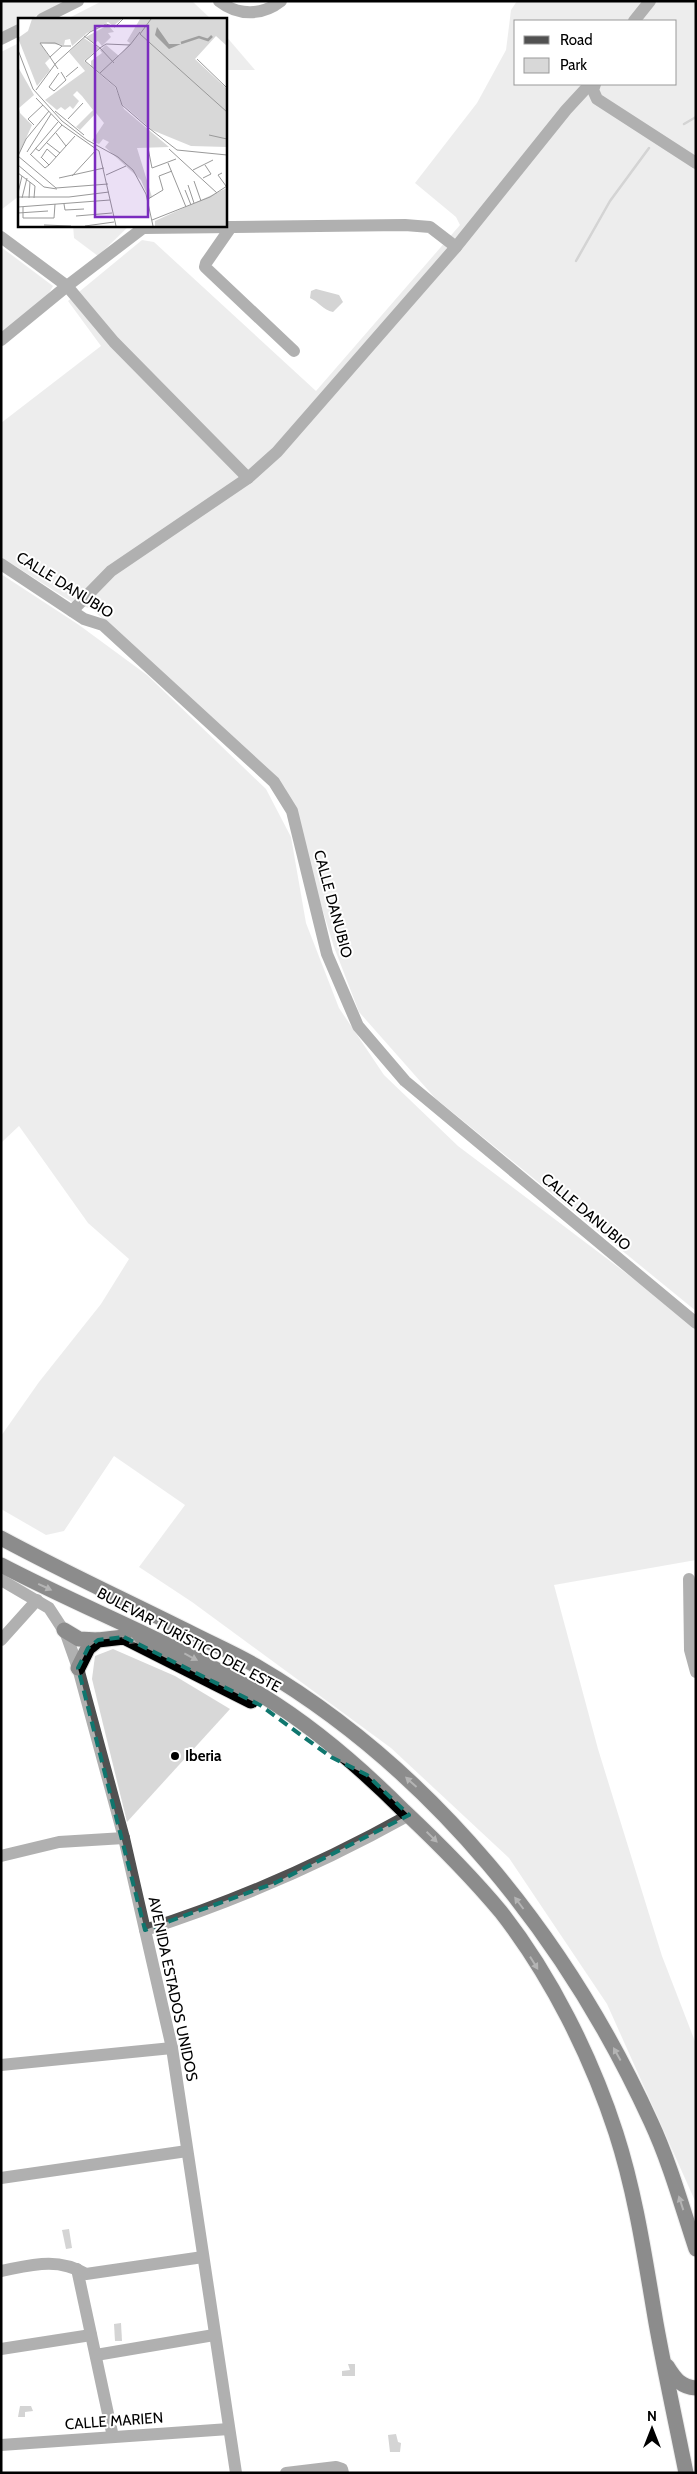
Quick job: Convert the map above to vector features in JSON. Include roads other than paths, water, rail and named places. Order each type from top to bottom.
[{"type":"highway","name":"BULEVAR TURÍSTICO DEL ESTE","points":[[8,1542],[262,1670],[339,1722],[383,1757],[456,1828],[497,1874],[557,1955],[616,2052],[652,2124],[672,2176],[696,2249]]},
{"type":"highway","name":"BULEVAR TURÍSTICO DEL ESTE","points":[[1,1565],[39,1585],[149,1635],[264,1696],[316,1733],[368,1775],[463,1868],[502,1914],[575,2030],[615,2130],[632,2187],[662,2359],[686,2473]]},
{"type":"highway","points":[[64,1630],[79,1639],[98,1640],[124,1637],[260,1705],[331,1757],[368,1775]]},
{"type":"highway","points":[[78,1668],[88,1648],[98,1640]]},
{"type":"highway","points":[[662,2359],[677,2381],[686,2387],[696,2388]]},
{"type":"highway","points":[[680,2473],[681,2447]]},
{"type":"street","points":[[44,18],[78,1]]},
{"type":"street","points":[[219,1],[233,10],[256,12],[268,10],[281,1]]},
{"type":"street","points":[[635,20],[650,1]]},
{"type":"street","points":[[1,39],[18,30]]},
{"type":"street","points":[[72,611],[111,572],[248,478],[277,452],[456,247],[566,110],[589,85]]},
{"type":"street","points":[[595,85],[593,90],[597,99],[696,163]]},
{"type":"street","points":[[231,227],[205,267],[294,351]]},
{"type":"street","points":[[1,340],[67,286],[143,228],[430,227],[456,247]]},
{"type":"street","points":[[1,237],[67,286],[114,342],[248,478]]},
{"type":"street","name":"CALLE DANUBIO","points":[[1,564],[84,619],[103,625],[274,782],[292,811],[327,954],[358,1026],[405,1081],[696,1323]]},
{"type":"street","points":[[1,1534],[8,1542]]},
{"type":"street","points":[[689,1579],[690,1650],[696,1672]]},
{"type":"street","name":"AVENIDA ESTADOS UNIDOS","points":[[1,1580],[49,1608],[64,1630],[78,1668],[124,1838],[172,2048],[236,2473]]},
{"type":"street","points":[[1,1640],[37,1600]]},
{"type":"street","points":[[145,1930],[218,1906],[275,1883],[330,1854],[366,1839],[409,1814]]},
{"type":"street","points":[[1,1856],[59,1842],[124,1838]]},
{"type":"street","points":[[1,2065],[172,2048]]},
{"type":"street","points":[[1,2178],[187,2151]]},
{"type":"street","points":[[1,2270],[52,2262],[77,2269],[86,2274],[203,2256]]},
{"type":"street","points":[[77,2269],[113,2437]]},
{"type":"street","points":[[1,2349],[91,2335]]},
{"type":"street","points":[[96,2355],[214,2335]]},
{"type":"street","name":"CALLE MARIEN","points":[[1,2445],[229,2430]]},
{"type":"street","points":[[286,2473],[336,2467],[342,2469],[343,2473]]},
{"type":"waterway","points":[[684,124],[696,117]]},
{"type":"waterway","points":[[576,261],[610,201],[649,148]]},
{"type":"place","name":"Iberia","points":[[175,1756]]}]
